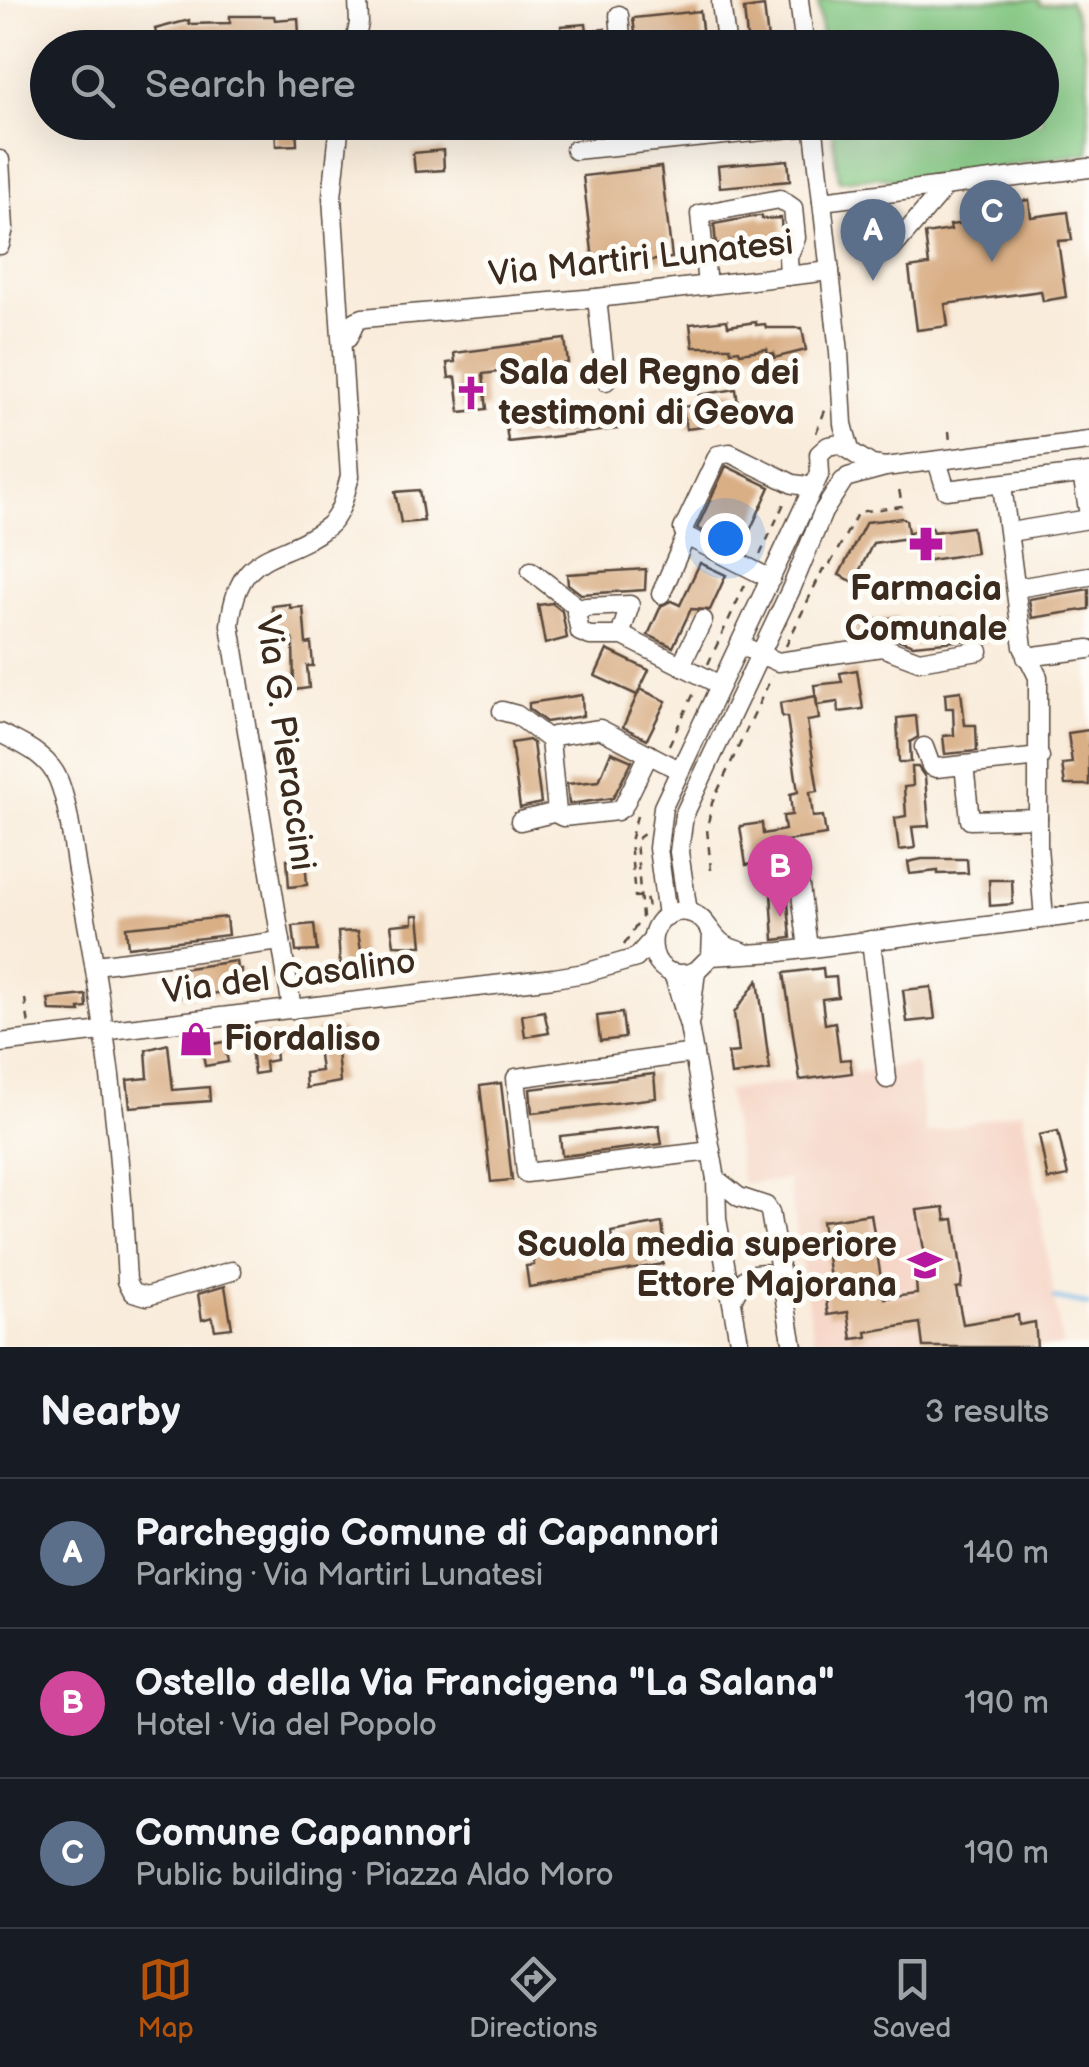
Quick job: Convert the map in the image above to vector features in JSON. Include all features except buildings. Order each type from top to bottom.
[{"type":"street","points":[[358,0],[358,30]]},
{"type":"street","points":[[799,0],[802,30]]},
{"type":"street","points":[[721,3],[724,30]]},
{"type":"street","points":[[619,15],[620,30]]},
{"type":"street","name":"Via G. Pieraccini","points":[[292,1009],[230,625],[232,604],[254,564],[329,525],[340,508],[350,476],[332,197],[338,140]]},
{"type":"street","points":[[632,140],[633,144]]},
{"type":"street","name":"Via Martiri Lunatesi","points":[[576,150],[659,140]]},
{"type":"street","name":"Via Martiri Lunatesi","points":[[688,912],[680,852],[684,815],[792,587],[823,512],[855,466],[834,407],[830,271],[815,140]]},
{"type":"street","points":[[0,160],[4,228],[0,245]]},
{"type":"street","points":[[822,201],[1089,168]]},
{"type":"street","points":[[892,250],[945,187]]},
{"type":"street","points":[[706,286],[700,214],[780,200],[792,208],[796,238],[788,256],[789,276]]},
{"type":"street","name":"Via Martiri Lunatesi","points":[[342,340],[348,338],[356,321],[362,318],[597,298],[830,271]]},
{"type":"street","points":[[597,298],[606,381]]},
{"type":"street","name":"Via Martiri Lunatesi","points":[[667,916],[658,832],[663,807],[663,761],[720,684],[740,645],[817,480],[822,440],[840,422],[834,407]]},
{"type":"street","points":[[822,440],[840,444],[872,465],[885,467]]},
{"type":"street","points":[[771,579],[686,536],[683,528],[723,448],[792,484],[846,479],[885,467],[1089,442]]},
{"type":"street","points":[[937,460],[946,490],[1086,473],[1089,517],[1010,532]]},
{"type":"street","points":[[1002,485],[1026,657],[1038,678],[1038,818],[1044,918]]},
{"type":"street","points":[[660,594],[686,536]]},
{"type":"street","points":[[531,571],[580,609],[630,604],[620,636]]},
{"type":"street","points":[[1017,588],[1089,576]]},
{"type":"street","points":[[580,609],[576,614],[580,632],[620,636],[720,684]]},
{"type":"street","points":[[680,665],[703,620]]},
{"type":"street","points":[[740,645],[778,662],[882,647],[919,661],[979,651]]},
{"type":"street","points":[[1026,657],[1089,649]]},
{"type":"street","points":[[502,711],[518,715],[550,740]]},
{"type":"street","points":[[520,821],[555,814],[563,817],[618,811],[663,761],[600,728],[553,736],[550,740],[555,814]]},
{"type":"street","points":[[0,733],[32,748],[56,774],[96,966],[124,1202],[127,1281],[133,1292],[147,1296],[232,1271]]},
{"type":"street","points":[[924,746],[931,766],[1040,758]]},
{"type":"street","points":[[964,765],[970,820],[1038,818]]},
{"type":"street","points":[[663,807],[684,815]]},
{"type":"street","points":[[800,886],[808,948]]},
{"type":"street","points":[[740,1347],[717,1219],[712,1151],[689,1026],[673,973],[656,960],[649,932],[667,916],[688,912],[702,919],[723,944],[748,954]]},
{"type":"street","points":[[689,1026],[696,971],[711,956],[808,948],[1089,913]]},
{"type":"street","name":"Via del Casalino","points":[[586,973],[636,958],[649,932]]},
{"type":"street","points":[[711,956],[712,932]]},
{"type":"street","points":[[96,966],[280,940]]},
{"type":"street","points":[[871,940],[887,1079]]},
{"type":"street","name":"Via del Casalino","points":[[0,1043],[586,973],[614,973],[656,960]]},
{"type":"street","points":[[673,973],[696,971]]},
{"type":"street","points":[[694,1053],[516,1078],[526,1173],[712,1151]]},
{"type":"street","points":[[716,1179],[739,1197],[766,1206],[770,1212],[793,1347]]},
{"type":"street","points":[[732,1300],[750,1274],[767,1272],[782,1277]]},
{"type":"path","points":[[822,440],[834,407]]},
{"type":"path","points":[[663,761],[792,484]]},
{"type":"path","points":[[898,484],[902,506]]},
{"type":"path","points":[[640,806],[630,854],[635,897],[646,896],[648,900],[649,932]]},
{"type":"path","points":[[25,998],[29,1027]]},
{"type":"shaded area","name":"Scuola media superiore Ettore Majorana","points":[[916,1064],[926,1134],[1022,1110],[1063,1347],[815,1347],[788,1180],[742,1183],[727,1091]]},
{"type":"green space","points":[[818,0],[1039,0],[1040,5],[1069,1],[1084,53],[1089,153],[900,183],[883,177],[839,181],[833,140],[1059,140],[1059,30],[821,30]]},
{"type":"waterway","points":[[1054,1298],[1089,1305]]},
{"type":"place","name":"Comune Capannori","points":[[992,262]]},
{"type":"place","name":"Parcheggio Comune di Capannori","points":[[873,281]]},
{"type":"place","name":"Sala del Regno dei testimoni di Geova","points":[[471,393]]},
{"type":"place","name":"Farmacia Comunale","points":[[926,544]]},
{"type":"place","name":"Ostello della Via Francigena \"La Salana\"","points":[[780,917]]},
{"type":"place","name":"Fiordaliso","points":[[196,1039]]},
{"type":"place","name":"Scuola media superiore Ettore Majorana","points":[[925,1265]]}]
